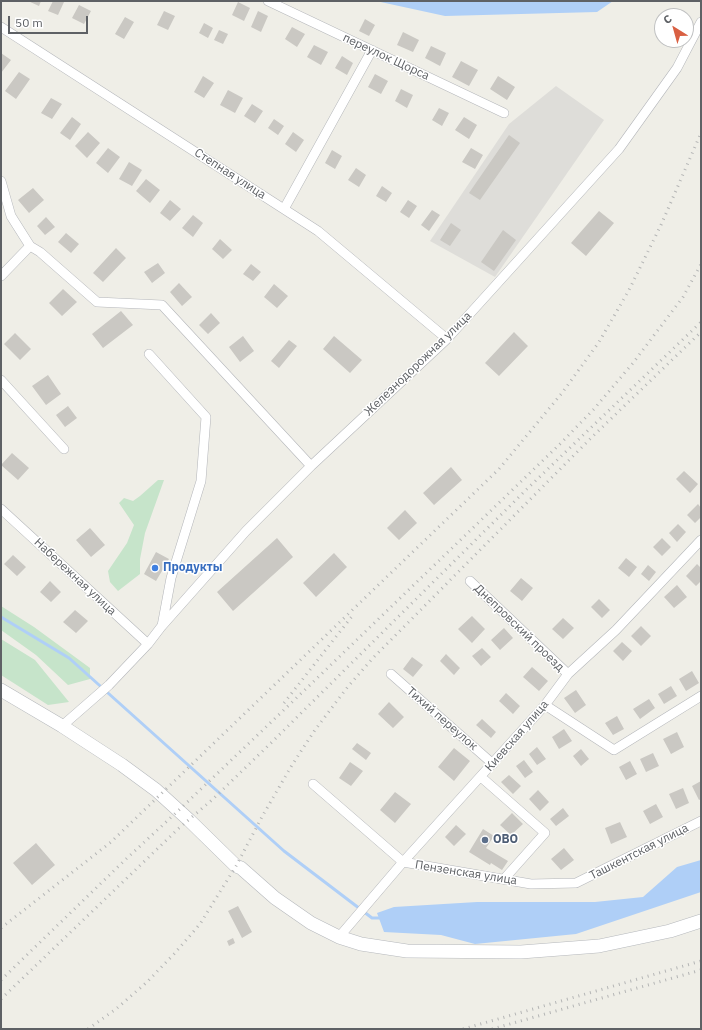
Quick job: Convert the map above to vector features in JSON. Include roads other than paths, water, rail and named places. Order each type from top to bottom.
[{"type":"main road","points":[[1,690],[62,726],[122,765],[156,790],[236,866],[241,868],[275,898],[311,923],[339,937],[361,944],[407,951],[521,952],[599,946],[670,931],[701,921]]},
{"type":"street","name":"переулок Щорса","points":[[268,1],[504,113]]},
{"type":"street","name":"Железнодорожная улица","points":[[62,726],[99,694],[148,644],[161,627],[246,531],[311,466],[447,339],[619,149],[677,68],[701,22]]},
{"type":"street","name":"Степная улица","points":[[1,27],[318,231],[447,339]]},
{"type":"street","points":[[284,209],[372,50]]},
{"type":"street","points":[[1,181],[11,216],[30,246],[40,252],[97,302],[162,305],[311,466]]},
{"type":"street","points":[[1,276],[30,246]]},
{"type":"street","points":[[149,354],[206,417],[201,481],[171,578],[161,627]]},
{"type":"street","points":[[1,380],[64,450]]},
{"type":"street","name":"Набережная улица","points":[[1,509],[148,644]]},
{"type":"street","name":"Киевская улица","points":[[339,937],[403,862],[545,705],[568,674],[616,630],[701,540]]},
{"type":"street","name":"Днепровский проезд","points":[[470,581],[568,674]]},
{"type":"street","name":"Тихий переулок","points":[[391,674],[493,764]]},
{"type":"street","points":[[545,705],[614,750],[701,696]]},
{"type":"street","points":[[481,777],[545,833],[504,879]]},
{"type":"street","name":"Пензенская улица","points":[[313,784],[403,862],[530,884],[576,884]]},
{"type":"street","name":"Ташкентская улица","points":[[576,884],[701,821]]},
{"type":"water","points":[[376,1],[613,1],[597,12],[445,16]]},
{"type":"water","points":[[701,860],[701,892],[576,934],[475,944],[441,935],[384,932],[377,913],[394,907],[477,902],[595,902],[643,897],[677,867]]},
{"type":"waterway","points":[[1,617],[69,658],[284,851],[372,918],[383,918]]},
{"type":"railway","points":[[1,928],[111,842],[499,469],[562,393],[599,342],[629,290],[661,225],[701,133]]},
{"type":"railway","points":[[1,980],[561,443],[594,409],[633,363],[683,297],[701,264]]},
{"type":"railway","points":[[1,999],[178,829],[213,799],[273,741],[527,489],[701,322]]},
{"type":"railway","points":[[88,1029],[116,1009],[147,982],[200,924],[236,866],[292,765],[315,730],[346,689],[372,659],[590,439],[701,332]]},
{"type":"railway","points":[[284,703],[353,615]]},
{"type":"railway","points":[[463,1029],[701,961]]},
{"type":"railway","points":[[492,1029],[701,970]]},
{"type":"place","name":"Продукты","points":[[155,568]]},
{"type":"place","name":"ОВО","points":[[485,840]]}]
